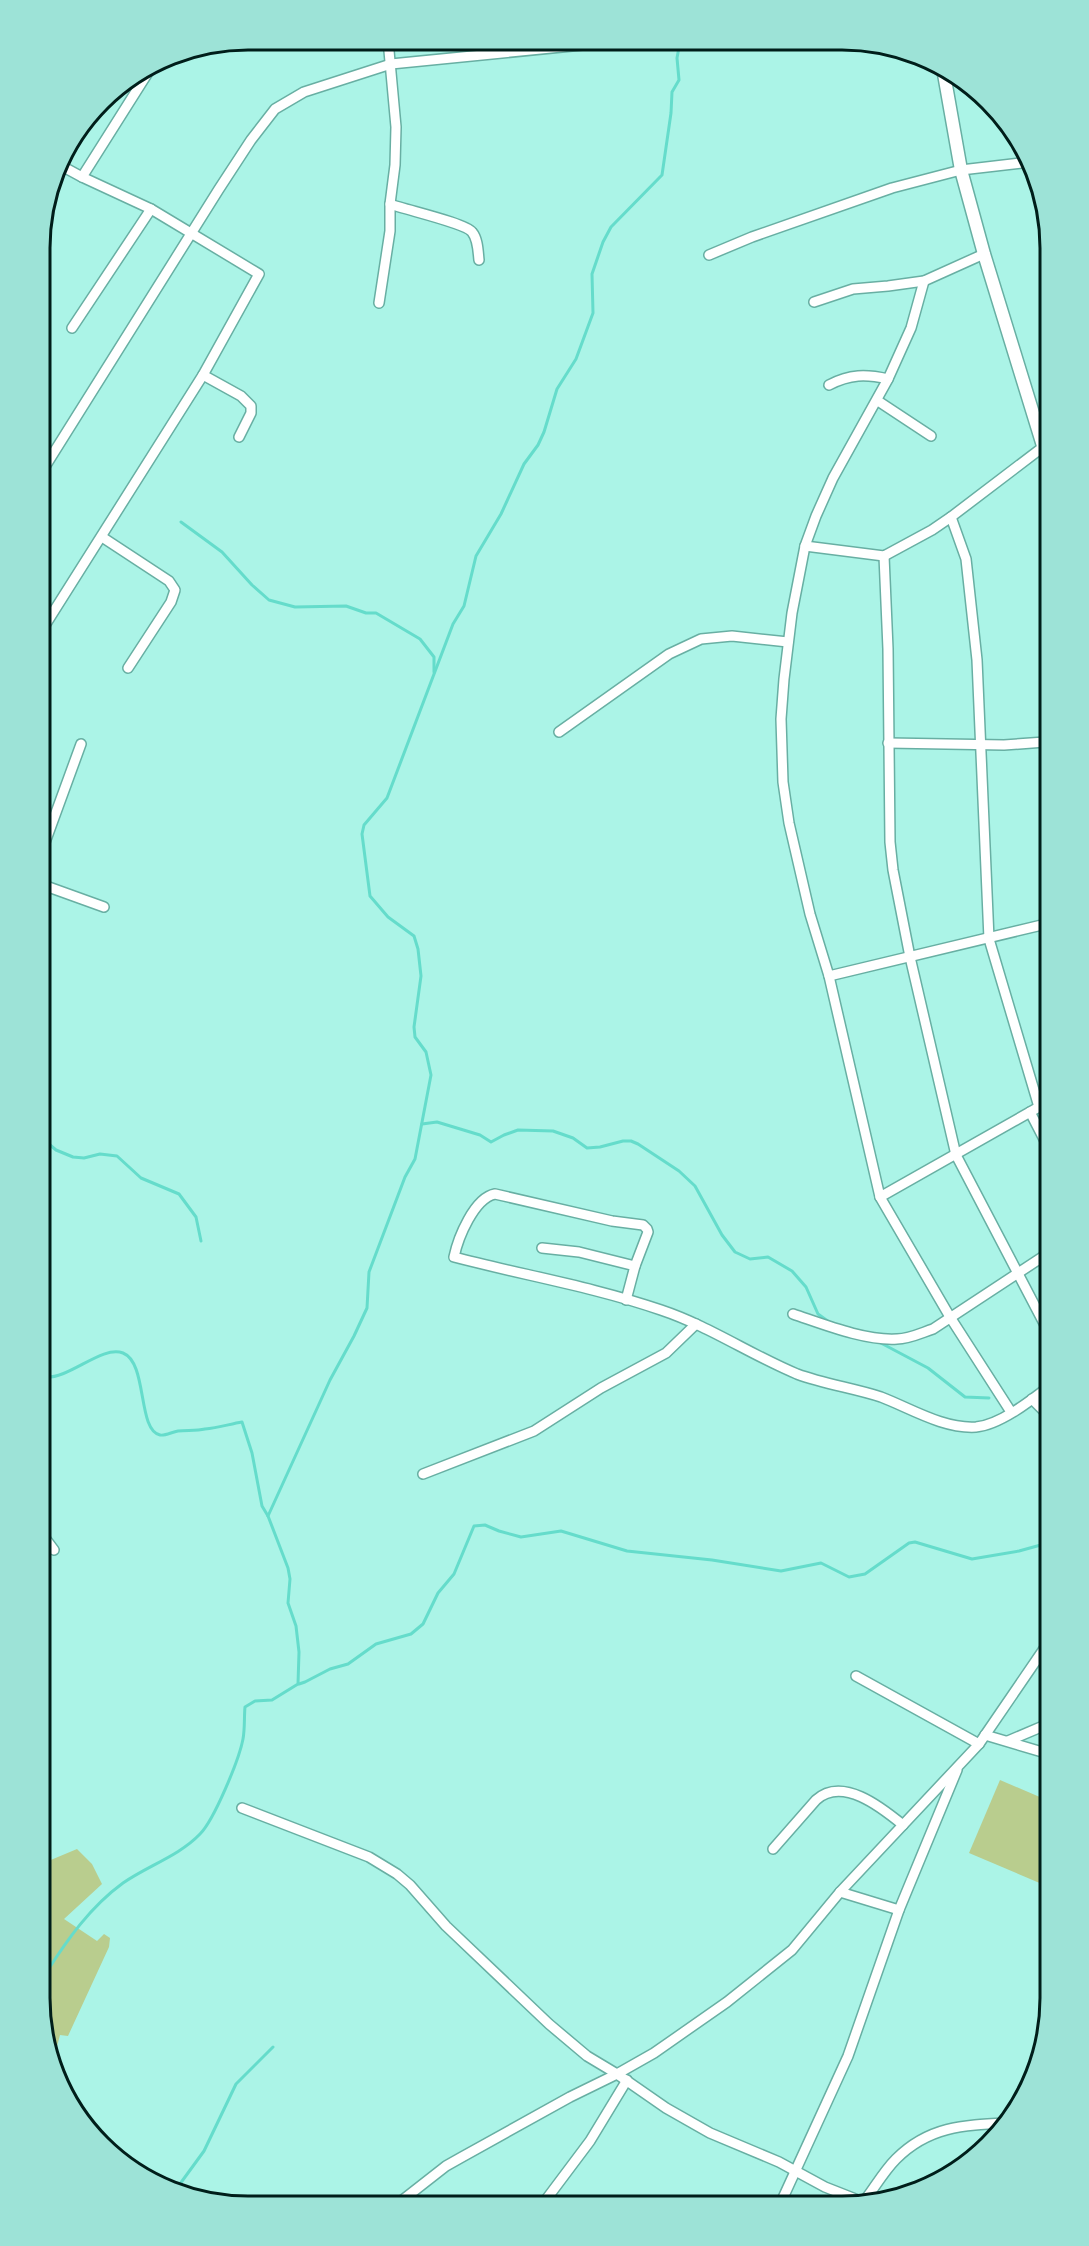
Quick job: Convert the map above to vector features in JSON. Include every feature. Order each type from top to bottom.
[{"type":"street","points":[[379,303],[390,231],[396,138],[389,50]]},
{"type":"street","points":[[50,460],[251,140],[275,109],[289,99],[312,89],[391,64],[532,50]]},
{"type":"street","points":[[82,177],[144,78]]},
{"type":"street","points":[[945,79],[961,170],[1040,438]]},
{"type":"street","points":[[709,255],[862,197],[961,170],[1020,163]]},
{"type":"street","points":[[50,618],[203,375],[259,274],[151,209],[66,169]]},
{"type":"street","points":[[390,204],[453,222],[471,230],[476,238],[478,260]]},
{"type":"street","points":[[72,328],[151,209]]},
{"type":"street","points":[[814,302],[853,289],[924,281],[984,254]]},
{"type":"street","points":[[924,281],[911,328],[888,380],[833,478],[805,546],[788,642],[781,719],[783,782],[789,823],[810,914],[829,976],[880,1197],[950,1317],[1011,1412]]},
{"type":"street","points":[[203,375],[241,396],[251,406],[251,413],[239,437]]},
{"type":"street","points":[[829,385],[844,378],[864,375],[888,380]]},
{"type":"street","points":[[878,401],[931,436]]},
{"type":"street","points":[[805,546],[884,556],[951,518],[1040,450]]},
{"type":"street","points":[[951,518],[963,546],[968,572],[977,660],[989,939],[1040,1094]]},
{"type":"street","points":[[102,537],[169,581],[175,590],[171,602],[128,668]]},
{"type":"street","points":[[884,556],[888,649],[890,842],[896,888],[910,957],[956,1155],[1039,1315]]},
{"type":"street","points":[[559,732],[669,654],[700,639],[732,636],[788,642]]},
{"type":"street","points":[[888,743],[981,745],[1040,742]]},
{"type":"street","points":[[50,829],[81,744]]},
{"type":"street","points":[[50,888],[104,907]]},
{"type":"street","points":[[829,976],[1040,926]]},
{"type":"street","points":[[880,1197],[1040,1107]]},
{"type":"street","points":[[1030,1112],[1039,1130]]},
{"type":"street","points":[[626,1300],[635,1266],[648,1232],[645,1227],[601,1219],[501,1194],[490,1195],[484,1197],[464,1227],[455,1251],[454,1257],[559,1281],[626,1300],[660,1309],[798,1374],[881,1398],[954,1425],[975,1427],[986,1425],[1039,1394]]},
{"type":"street","points":[[542,1248],[579,1252],[635,1266]]},
{"type":"street","points":[[793,1314],[839,1330],[897,1339],[913,1336],[933,1329],[1039,1259]]},
{"type":"street","points":[[423,1474],[534,1431],[601,1388],[666,1353],[696,1324]]},
{"type":"street","points":[[1032,1399],[1039,1406]]},
{"type":"street","points":[[50,1545],[54,1551]]},
{"type":"street","points":[[408,2196],[446,2166],[654,2053],[771,1969],[806,1935],[840,1892],[979,1744],[1039,1656]]},
{"type":"street","points":[[856,1676],[979,1744]]},
{"type":"street","points":[[1008,1741],[1039,1728]]},
{"type":"street","points":[[985,1735],[1039,1751]]},
{"type":"street","points":[[784,2196],[848,2056],[899,1910],[959,1765]]},
{"type":"street","points":[[773,1848],[816,1800],[833,1791],[866,1800],[903,1825]]},
{"type":"street","points":[[242,1808],[369,1857],[397,1874],[410,1885],[446,1926],[549,2024],[587,2055],[666,2108],[704,2129],[796,2169],[825,2187],[847,2196]]},
{"type":"street","points":[[840,1892],[899,1910]]},
{"type":"street","points":[[549,2196],[590,2141],[627,2080]]},
{"type":"street","points":[[869,2195],[894,2160],[924,2136],[967,2125],[995,2124]]},
{"type":"green space","points":[[1000,1780],[1039,1797],[1039,1883],[969,1853]]},
{"type":"green space","points":[[77,1849],[92,1864],[102,1884],[64,1919],[97,1941],[104,1934],[110,1938],[109,1947],[68,2036],[60,2035],[56,2049],[51,2024],[50,1998],[50,1860]]},
{"type":"waterway","points":[[268,1516],[330,1380],[367,1308],[369,1272],[405,1177],[415,1159],[431,1075],[426,1052],[415,1037],[414,1027],[421,976],[418,949],[414,936],[388,917],[370,896],[362,834],[364,825],[387,798],[453,624],[464,606],[476,556],[501,514],[524,464],[538,445],[557,389],[576,359],[593,313],[592,274],[603,242],[611,227],[662,175],[672,92],[679,80],[678,50]]},
{"type":"waterway","points":[[181,522],[222,552],[269,600],[295,607],[346,606],[366,613],[376,613],[420,639],[434,657],[434,672]]},
{"type":"waterway","points":[[422,1124],[437,1122],[480,1135],[491,1142],[518,1130],[553,1131],[573,1138],[587,1148],[623,1141],[638,1144],[679,1171],[695,1186],[722,1235],[735,1252],[750,1259],[768,1257],[792,1271],[806,1287],[818,1314],[829,1322]]},
{"type":"waterway","points":[[50,1145],[73,1157],[84,1158],[100,1154],[117,1156],[141,1178],[179,1194],[196,1217],[201,1241]]},
{"type":"waterway","points":[[879,1342],[928,1368],[965,1397],[989,1398]]},
{"type":"waterway","points":[[50,1377],[105,1354],[123,1353],[131,1359],[136,1369],[148,1421],[153,1430],[160,1435],[242,1422],[252,1453],[262,1506],[288,1568],[290,1579],[288,1603],[296,1626],[299,1652],[298,1684],[272,1700],[255,1701],[245,1707],[243,1739],[237,1761],[206,1827],[182,1849],[132,1877],[111,1892],[80,1925],[50,1967]]},
{"type":"waterway","points":[[299,1684],[330,1669],[348,1664],[376,1644],[411,1634],[423,1624],[438,1593],[454,1574],[474,1526],[485,1525],[521,1537],[561,1531],[627,1551],[712,1560],[781,1571],[821,1563],[849,1577],[865,1574],[909,1543],[915,1542],[972,1559],[1039,1545]]},
{"type":"waterway","points":[[180,2184],[204,2151],[236,2084],[273,2047]]}]
